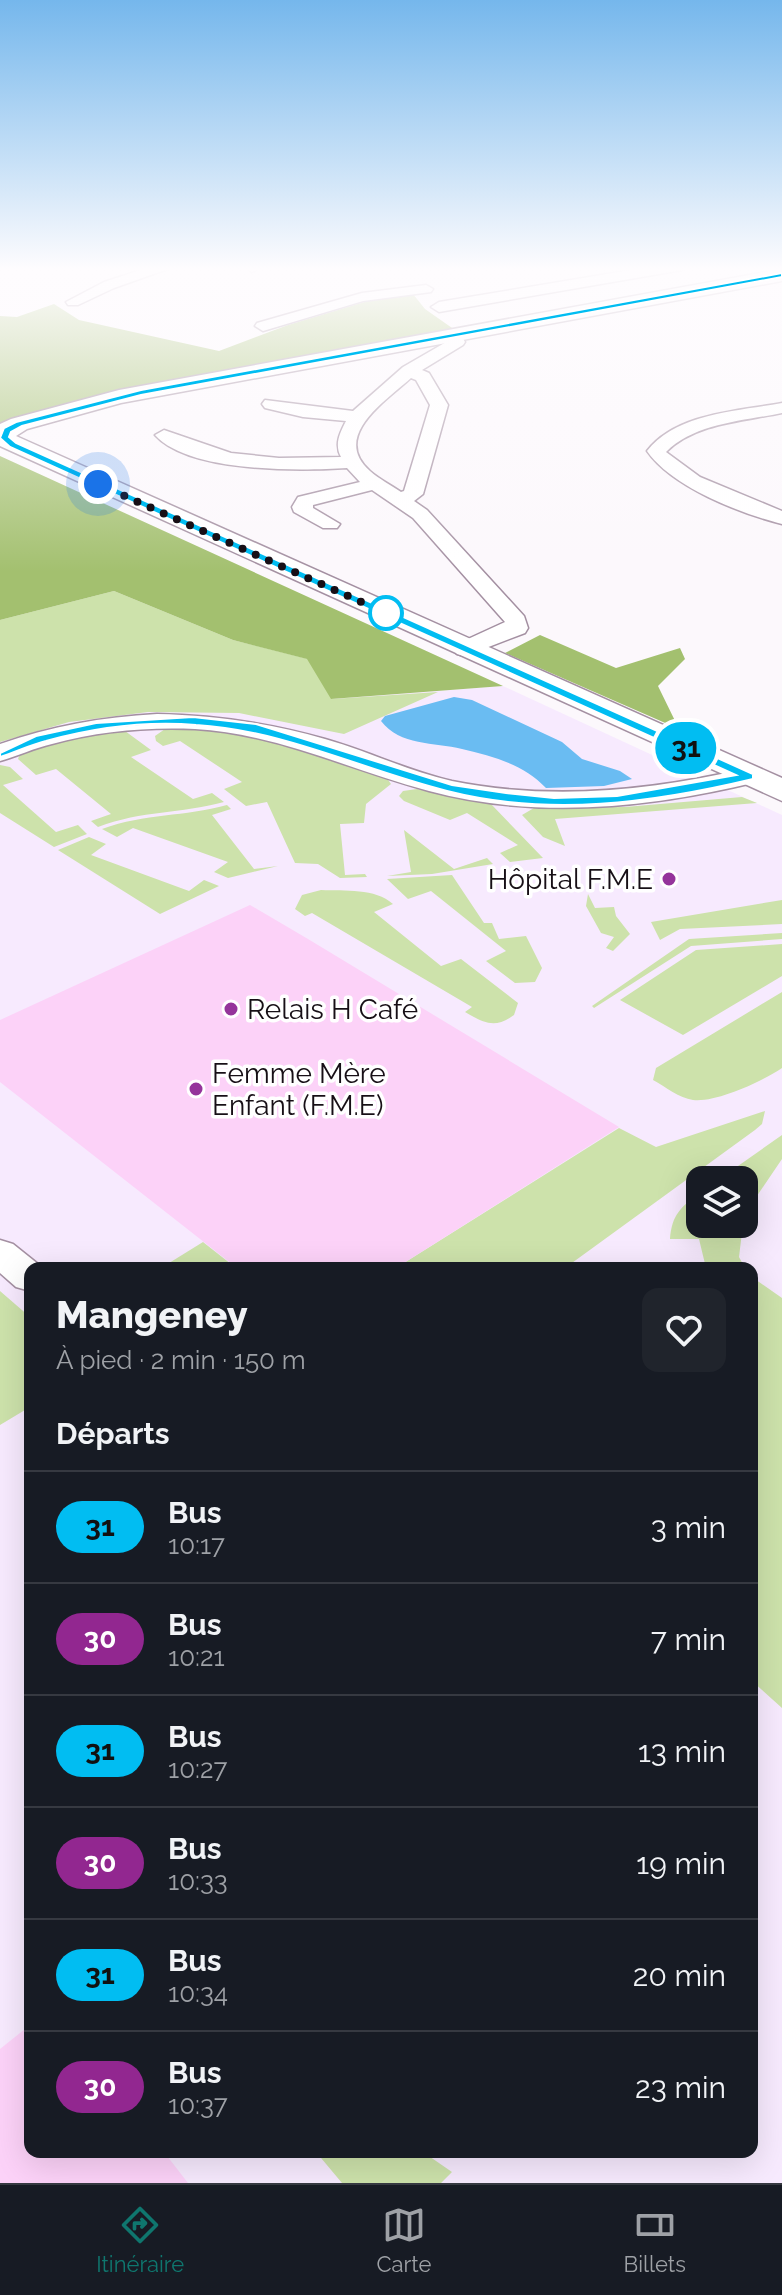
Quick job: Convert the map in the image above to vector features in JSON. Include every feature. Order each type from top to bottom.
[{"type":"street","points":[[273,368],[43,416],[12,427],[2,438],[782,791]]},
{"type":"street","points":[[414,368],[357,417],[347,437],[347,451],[351,462],[374,484],[420,514],[516,621],[517,628],[506,635],[465,649]]},
{"type":"street","points":[[401,499],[413,494],[439,405],[423,377],[409,371]]},
{"type":"street","points":[[271,404],[303,412],[357,417]]},
{"type":"street","points":[[782,408],[686,430],[663,442],[656,451],[659,458],[704,487],[782,518]]},
{"type":"street","points":[[164,435],[183,447],[234,459],[282,464],[351,462]]},
{"type":"street","points":[[330,524],[304,512],[302,507],[305,501],[374,484]]},
{"type":"street","points":[[0,753],[40,739],[96,726],[193,721],[256,728],[450,788],[554,802],[617,800],[695,789],[748,776]]},
{"type":"street","points":[[0,1253],[24,1273]]},
{"type":"shaded area","points":[[0,620],[332,699],[503,686],[782,815],[782,2183],[0,2183]]},
{"type":"green space","points":[[0,368],[243,368],[113,394],[0,423]]},
{"type":"green space","points":[[0,456],[503,686],[331,699],[307,659],[233,640],[114,591],[0,620]]},
{"type":"green space","points":[[114,591],[233,640],[308,659],[332,699],[438,692],[344,734],[239,713],[148,712],[69,722],[0,742],[0,620]]},
{"type":"green space","points":[[540,635],[616,668],[680,648],[685,659],[658,686],[679,729],[505,653]]},
{"type":"green space","points":[[178,727],[258,738],[386,777],[391,784],[366,804],[364,823],[340,824],[345,875],[365,874],[367,877],[340,878],[318,864],[295,863],[267,802],[246,806],[224,789],[242,782],[180,741],[163,746],[156,741],[155,736],[165,729]]},
{"type":"green space","points":[[125,731],[151,750],[131,757],[193,799],[212,793],[224,802],[130,818],[98,827],[91,821],[111,814],[56,769],[36,775],[18,759],[20,754],[60,740]]},
{"type":"green space","points":[[0,765],[10,767],[23,779],[3,785],[56,832],[78,825],[87,834],[54,847],[0,813]]},
{"type":"green space","points":[[417,789],[491,804],[543,858],[510,862],[500,853],[518,845],[467,813],[450,820],[399,796],[403,791]]},
{"type":"green space","points":[[742,797],[757,803],[555,819],[565,846],[543,837],[522,815],[534,808],[625,807]]},
{"type":"green space","points":[[227,805],[231,809],[212,815],[254,869],[278,866],[228,878],[214,872],[228,862],[133,828],[117,837],[102,829],[134,820]]},
{"type":"green space","points":[[404,830],[454,869],[487,858],[493,864],[432,874],[387,876],[411,872]]},
{"type":"green space","points":[[89,837],[106,844],[91,855],[189,891],[204,880],[219,886],[160,914],[58,850]]},
{"type":"green space","points":[[452,875],[484,923],[492,923],[499,939],[526,936],[542,968],[535,982],[515,983],[486,961],[506,951],[431,891],[408,899],[387,879]]},
{"type":"green space","points":[[321,890],[359,891],[386,899],[393,904],[374,912],[441,966],[461,959],[518,1003],[514,1015],[495,1023],[478,1019],[465,1012],[472,1007],[312,913],[305,916],[295,909],[302,895]]},
{"type":"green space","points":[[588,894],[595,908],[614,907],[616,916],[630,934],[613,951],[606,948],[614,937],[601,933],[586,906]]},
{"type":"green space","points":[[782,900],[782,924],[680,929],[660,940],[651,922]]},
{"type":"green space","points":[[782,933],[782,939],[691,946],[594,1008],[592,1006],[689,939]]},
{"type":"green space","points":[[782,944],[782,976],[683,1035],[620,1000],[696,950]]},
{"type":"green space","points":[[782,992],[782,1068],[739,1090],[703,1100],[683,1097],[653,1080],[656,1068]]},
{"type":"green space","points":[[765,1111],[762,1124],[755,1130],[705,1166],[686,1166],[686,1180],[573,1262],[406,1262],[619,1128],[656,1147]]},
{"type":"green space","points":[[782,1135],[782,1159],[758,1194],[758,1166],[738,1166]]},
{"type":"green space","points":[[686,1205],[686,1238],[741,1238],[739,1257],[742,1262],[705,1262],[699,1239],[670,1239],[679,1212]]},
{"type":"green space","points":[[203,1242],[228,1262],[171,1262]]},
{"type":"green space","points":[[758,1281],[782,1298],[782,1708],[758,1686]]},
{"type":"green space","points":[[0,1291],[24,1312],[24,1411],[0,1425]]},
{"type":"green space","points":[[321,2158],[432,2158],[452,2172],[441,2183],[342,2183]]},
{"type":"water","points":[[454,697],[472,700],[562,742],[582,759],[620,771],[632,779],[604,786],[546,788],[528,773],[507,762],[462,749],[408,739],[381,721],[385,716]]},
{"type":"building","name":"Femme Mère Enfant (F.M.E)","points":[[250,905],[619,1127],[405,1262],[229,1262],[0,1082],[0,1020]]},
{"type":"building","points":[[24,2030],[24,2158],[169,2158],[188,2183],[0,2183],[0,2049]]},
{"type":"bus line","name":"31","points":[[0,753],[40,739],[96,726],[193,721],[256,728],[316,744],[450,788],[554,802],[657,795],[748,776],[13,445],[4,438],[12,427],[43,416],[271,368]]},
{"type":"place","name":"Hôpital F.M.E","points":[[669,879]]},
{"type":"place","name":"Relais H Café","points":[[231,1009]]},
{"type":"place","name":"Femme Mère Enfant (F.M.E)","points":[[196,1089]]},
{"type":"route","points":[[98,484],[386,613]]}]
